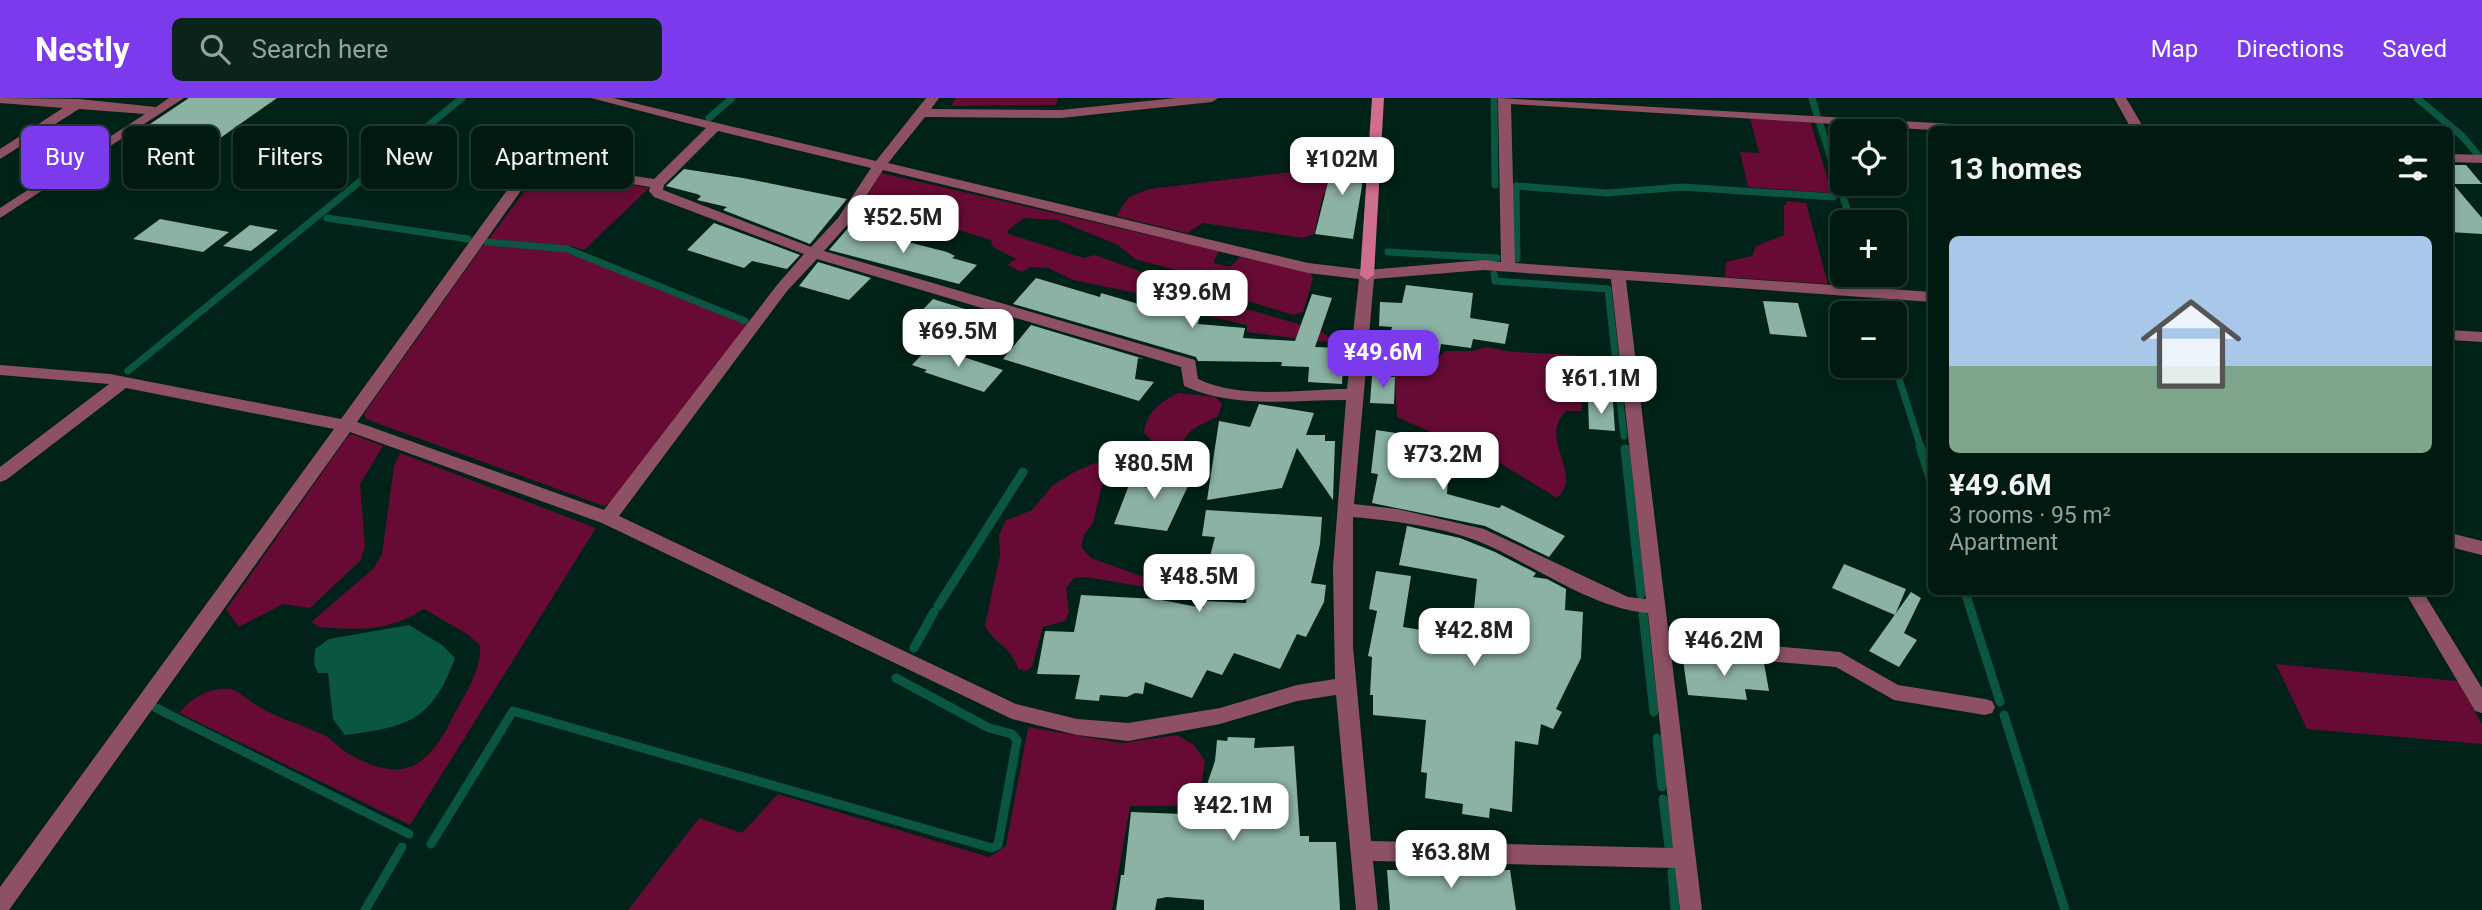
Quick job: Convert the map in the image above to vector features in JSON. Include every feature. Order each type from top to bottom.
[{"type":"street","points":[[0,214],[178,98]]},
{"type":"street","points":[[597,98],[1308,268],[1367,275],[1483,265],[1928,297]]},
{"type":"street","points":[[608,518],[782,288],[843,221],[880,164],[933,98]]},
{"type":"street","points":[[923,113],[1062,114],[1212,98]]},
{"type":"street","points":[[1367,910],[1344,686],[1342,607],[1346,510],[1367,275],[1378,98]]},
{"type":"street","points":[[2120,98],[2137,126]]},
{"type":"street","points":[[0,99],[82,101],[158,111]]},
{"type":"street","points":[[1508,267],[1504,99],[1936,126]]},
{"type":"street","points":[[0,155],[82,101]]},
{"type":"street","points":[[715,126],[657,184],[656,191],[659,194],[814,253],[1189,364],[1190,382],[1198,387],[1242,396],[1356,395]]},
{"type":"street","points":[[2453,158],[2482,159]]},
{"type":"street","points":[[0,905],[534,163],[657,184]]},
{"type":"street","points":[[1618,275],[1691,910]]},
{"type":"street","points":[[2453,335],[2482,337]]},
{"type":"street","points":[[0,370],[123,382],[345,425],[608,518],[1012,711],[1077,727],[1128,732],[1220,716],[1297,693],[1344,686]]},
{"type":"street","points":[[0,476],[123,382]]},
{"type":"street","points":[[1346,510],[1396,514],[1478,534],[1625,604],[1656,607]]},
{"type":"street","points":[[2453,541],[2482,548]]},
{"type":"street","points":[[2416,595],[2482,705]]},
{"type":"street","points":[[1661,644],[1840,660],[1894,692],[1985,707]]},
{"type":"street","points":[[1361,851],[1685,858]]},
{"type":"shaded area","points":[[956,98],[1058,98],[1056,105],[951,106]]},
{"type":"shaded area","points":[[1750,118],[1810,121],[1830,193],[1748,187],[1740,152],[1759,153]]},
{"type":"shaded area","points":[[1325,168],[1352,175],[1323,195],[1314,234],[1303,238],[1203,223],[1187,233],[1116,216],[1129,197],[1149,189]]},
{"type":"shaded area","points":[[881,173],[1219,251],[1213,263],[1230,267],[1240,257],[1311,273],[1313,278],[1303,312],[1293,315],[1213,290],[1186,273],[1135,259],[1118,245],[1057,220],[1024,218],[1007,231],[1009,234],[1084,258],[1095,255],[1230,304],[1319,330],[1334,340],[1334,343],[1247,332],[1247,325],[1207,316],[1151,296],[1073,280],[1048,268],[1030,267],[1022,272],[1007,265],[1016,259],[993,247],[991,240],[945,226],[935,233],[863,217],[857,213]]},
{"type":"shaded area","points":[[633,185],[649,188],[584,250],[571,246],[489,239],[526,189],[633,189]]},
{"type":"shaded area","points":[[1787,201],[1806,203],[1828,284],[1725,277],[1726,262],[1752,256],[1756,246],[1784,235],[1784,206]]},
{"type":"shaded area","points":[[484,244],[565,251],[747,325],[612,502],[604,506],[366,419],[364,414]]},
{"type":"shaded area","points":[[1486,347],[1513,352],[1576,355],[1582,411],[1566,411],[1558,422],[1556,433],[1566,478],[1564,488],[1557,498],[1500,463],[1397,417],[1394,364],[1403,358],[1439,357],[1445,351],[1472,351]]},
{"type":"shaded area","points":[[1179,393],[1215,397],[1222,403],[1218,416],[1190,432],[1183,443],[1182,451],[1177,455],[1165,453],[1144,433],[1151,413]]},
{"type":"shaded area","points":[[352,434],[383,446],[360,484],[365,547],[360,561],[310,608],[283,604],[239,627],[226,610]]},
{"type":"shaded area","points":[[400,453],[596,528],[410,825],[179,713],[202,695],[215,690],[230,689],[270,713],[326,736],[347,753],[382,768],[409,767],[432,751],[471,683],[478,664],[480,645],[467,634],[424,609],[398,622],[373,628],[319,627],[311,622],[373,569],[382,554],[394,466]]},
{"type":"shaded area","points":[[1127,461],[1139,472],[1116,476],[1102,485],[1093,523],[1084,535],[1081,547],[1091,558],[1155,581],[1151,588],[1086,577],[1074,578],[1066,588],[1069,612],[1065,621],[1043,627],[1032,667],[1027,671],[1018,669],[1011,655],[985,625],[1000,555],[999,535],[1006,520],[1032,510],[1053,485],[1076,471],[1095,463]]},
{"type":"shaded area","points":[[409,625],[442,645],[455,658],[437,695],[427,708],[402,723],[345,735],[333,719],[328,673],[318,673],[314,664],[315,649],[329,639]]},
{"type":"shaded area","points":[[2276,664],[2457,681],[2482,724],[2482,744],[2307,729]]},
{"type":"shaded area","points":[[1028,727],[1122,743],[1177,735],[1194,745],[1205,761],[1198,806],[1130,806],[1112,910],[628,910],[699,818],[742,833],[778,794],[989,857],[1006,846]]},
{"type":"building","points":[[189,98],[277,98],[237,126],[233,126],[233,129],[219,139],[219,126],[147,126]]},
{"type":"building","points":[[1336,151],[1359,153],[1362,186],[1353,239],[1315,234]]},
{"type":"building","points":[[2453,165],[2466,165],[2482,184],[2453,184]]},
{"type":"building","points":[[684,169],[847,199],[810,244],[723,210],[727,207],[697,200],[701,196],[697,194],[666,186]]},
{"type":"building","points":[[2453,184],[2482,218],[2482,234],[2453,232]]},
{"type":"building","points":[[160,219],[229,232],[203,252],[133,239]]},
{"type":"building","points":[[714,223],[800,255],[787,269],[752,261],[744,268],[687,250]]},
{"type":"building","points":[[250,225],[278,230],[251,251],[223,246]]},
{"type":"building","points":[[849,227],[947,252],[955,256],[952,258],[977,265],[959,284],[829,250]]},
{"type":"building","points":[[818,262],[871,278],[849,300],[799,286]]},
{"type":"building","points":[[1036,278],[1100,297],[1101,293],[1176,315],[1180,310],[1200,316],[1198,324],[1245,328],[1243,338],[1295,341],[1312,294],[1332,298],[1315,347],[1344,348],[1342,384],[1308,382],[1309,367],[1281,366],[1282,362],[1198,361],[1196,357],[1013,304]]},
{"type":"building","points":[[1406,285],[1473,293],[1470,318],[1509,324],[1505,344],[1473,339],[1471,348],[1441,344],[1439,355],[1387,348],[1392,327],[1379,326],[1380,302],[1402,303]]},
{"type":"building","points":[[933,299],[981,314],[958,338],[935,331],[939,326],[914,319]]},
{"type":"building","points":[[1763,301],[1798,303],[1807,337],[1770,334]]},
{"type":"building","points":[[1031,325],[1144,359],[1138,358],[1135,379],[1154,382],[1139,401],[1003,359]]},
{"type":"building","points":[[930,346],[1003,370],[984,392],[924,372],[927,370],[912,365]]},
{"type":"building","points":[[1372,376],[1395,377],[1394,404],[1370,403]]},
{"type":"building","points":[[1588,400],[1613,402],[1615,431],[1589,429]]},
{"type":"building","points":[[1259,404],[1314,413],[1306,435],[1325,435],[1325,441],[1335,441],[1333,500],[1297,448],[1282,488],[1207,500],[1219,421],[1250,427]]},
{"type":"building","points":[[1376,430],[1430,438],[1429,449],[1442,451],[1441,458],[1449,459],[1447,494],[1499,508],[1502,505],[1565,536],[1549,557],[1485,526],[1372,503],[1378,474],[1371,473]]},
{"type":"building","points":[[1156,468],[1194,473],[1167,531],[1114,524],[1129,485],[1149,488]]},
{"type":"building","points":[[1206,510],[1322,517],[1320,544],[1311,583],[1326,585],[1324,602],[1306,637],[1297,634],[1280,669],[1234,653],[1222,675],[1207,670],[1192,698],[1145,682],[1143,694],[1135,693],[1127,697],[1100,695],[1099,701],[1075,699],[1080,675],[1037,674],[1045,631],[1074,632],[1081,595],[1156,599],[1203,608],[1205,601],[1246,603],[1248,589],[1210,580],[1214,564],[1208,564],[1215,537],[1202,536]]},
{"type":"building","points":[[1407,526],[1460,538],[1495,552],[1536,573],[1533,577],[1547,579],[1566,589],[1565,610],[1583,612],[1581,658],[1556,709],[1562,712],[1553,729],[1541,724],[1538,745],[1515,741],[1512,812],[1490,808],[1489,818],[1462,814],[1463,804],[1425,798],[1427,773],[1421,772],[1426,720],[1373,715],[1373,695],[1370,695],[1372,657],[1368,656],[1377,611],[1369,609],[1376,571],[1411,576],[1403,627],[1471,638],[1477,579],[1399,565]]},
{"type":"building","points":[[1844,564],[1906,589],[1895,615],[1832,588]]},
{"type":"building","points":[[1911,592],[1921,598],[1904,633],[1917,640],[1899,667],[1869,651]]},
{"type":"building","points":[[1708,659],[1764,663],[1769,691],[1745,689],[1747,700],[1688,695],[1683,660],[1709,662]]},
{"type":"building","points":[[1228,737],[1255,738],[1254,748],[1294,746],[1300,836],[1309,836],[1309,842],[1336,842],[1340,910],[1204,910],[1204,900],[1167,897],[1157,899],[1155,910],[1116,910],[1121,875],[1124,875],[1131,812],[1182,814],[1182,810],[1198,811],[1215,761],[1217,740],[1227,741]]},
{"type":"building","points":[[1387,870],[1510,870],[1516,910],[1390,910]]},
{"type":"waterway","points":[[128,371],[462,98]]},
{"type":"waterway","points":[[709,118],[732,98]]},
{"type":"waterway","points":[[1494,98],[1495,185]]},
{"type":"waterway","points":[[1812,98],[1817,115]]},
{"type":"waterway","points":[[2417,98],[2450,126]]},
{"type":"waterway","points":[[1820,124],[1847,210]]},
{"type":"waterway","points":[[2453,128],[2480,157]]},
{"type":"waterway","points":[[1517,259],[1516,186],[1607,193],[1682,187],[1833,197]]},
{"type":"waterway","points":[[327,218],[468,239]]},
{"type":"waterway","points":[[487,242],[567,249],[745,321]]},
{"type":"waterway","points":[[1388,252],[1497,258]]},
{"type":"waterway","points":[[1494,274],[1495,281],[1608,289],[1615,353]]},
{"type":"waterway","points":[[1615,359],[1624,436]]},
{"type":"waterway","points":[[1899,378],[1921,448]]},
{"type":"waterway","points":[[1920,446],[1928,471]]},
{"type":"waterway","points":[[1625,449],[1641,594]]},
{"type":"waterway","points":[[938,606],[1023,472]]},
{"type":"waterway","points":[[1966,595],[2000,702]]},
{"type":"waterway","points":[[914,648],[934,612]]},
{"type":"waterway","points":[[1643,614],[1654,712]]},
{"type":"waterway","points":[[431,844],[513,711],[992,848],[998,845],[1017,740],[1012,734],[989,728],[896,678]]},
{"type":"waterway","points":[[156,708],[409,834]]},
{"type":"waterway","points":[[2004,715],[2065,910]]},
{"type":"waterway","points":[[1657,738],[1662,787]]},
{"type":"waterway","points":[[1663,799],[1669,847]]},
{"type":"waterway","points":[[365,910],[402,847]]},
{"type":"waterway","points":[[1672,872],[1675,910]]}]
